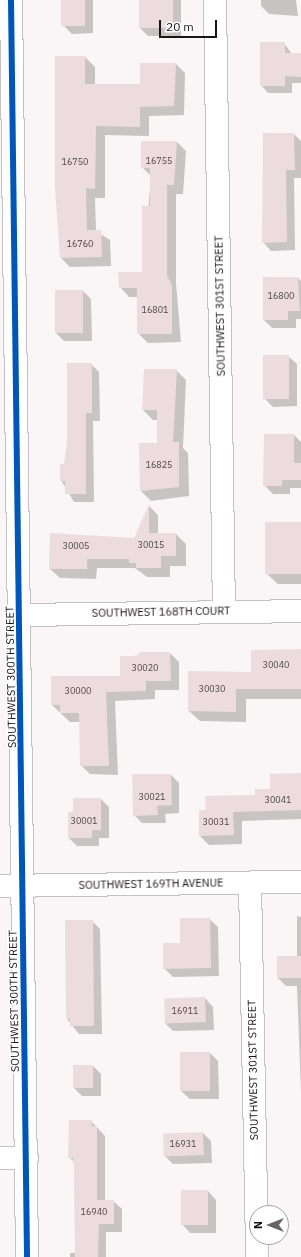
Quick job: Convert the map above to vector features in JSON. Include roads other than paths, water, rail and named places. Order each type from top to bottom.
[{"type":"street","name":"SOUTHWEST 300TH STREET","points":[[11,0],[7,282],[9,558],[21,615],[22,885],[27,1158],[27,1257]]},
{"type":"street","name":"SOUTHWEST 301ST STREET","points":[[215,0],[224,611]]},
{"type":"street","name":"SOUTHWEST 168TH COURT","points":[[21,615],[301,611]]},
{"type":"street","name":"SOUTHWEST 169TH AVENUE","points":[[0,886],[301,882]]},
{"type":"street","name":"SOUTHWEST 301ST STREET","points":[[250,883],[257,1257]]},
{"type":"street","points":[[0,1158],[27,1158]]}]
